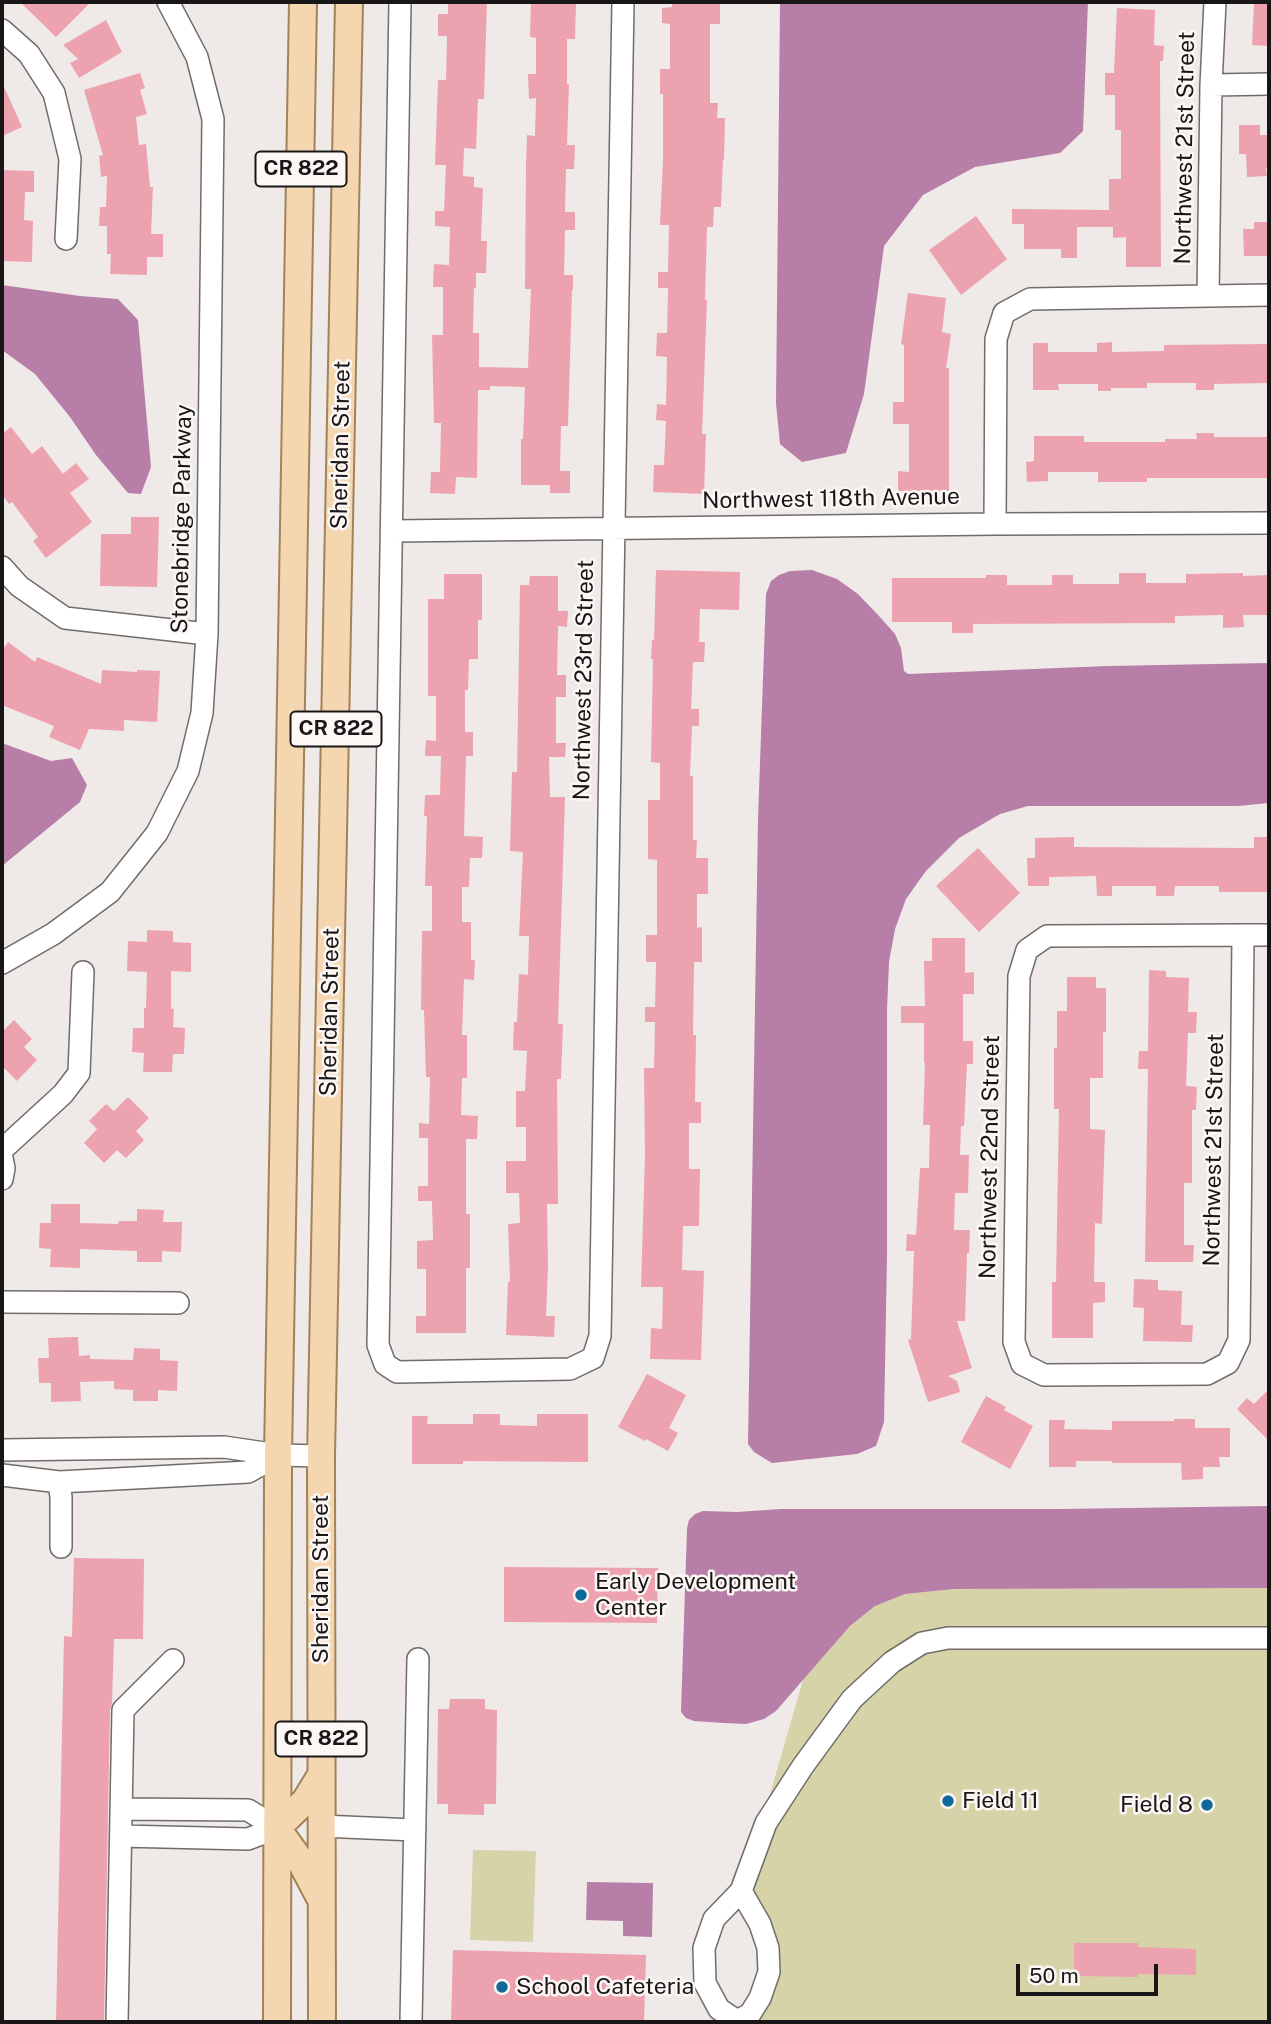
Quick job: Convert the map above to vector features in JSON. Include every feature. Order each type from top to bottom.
[{"type":"main road","name":"Sheridan Street","points":[[277,2022],[278,1455],[303,2]]},
{"type":"main road","name":"Sheridan Street","points":[[322,2022],[321,1455],[349,2]]},
{"type":"main road","points":[[294,531],[340,533]]},
{"type":"main road","points":[[321,1775],[305,1801],[277,1828],[300,1860],[321,1900]]},
{"type":"street","name":"Stonebridge Parkway","points":[[2,963],[53,934],[110,892],[157,832],[188,771],[202,712],[207,634],[213,119],[197,57],[168,2]]},
{"type":"street","points":[[393,531],[400,2]]},
{"type":"street","name":"Northwest 23rd Street","points":[[393,531],[378,1345],[385,1364],[397,1372],[570,1369],[593,1359],[601,1322],[623,2]]},
{"type":"street","name":"Northwest 21st Street","points":[[1208,296],[1215,2]]},
{"type":"street","points":[[2,30],[29,54],[54,93],[70,159],[66,239]]},
{"type":"street","points":[[1211,85],[1269,84]]},
{"type":"street","points":[[995,524],[996,339],[1004,313],[1030,299],[1269,295]]},
{"type":"street","name":"Northwest 118th Avenue","points":[[393,531],[1269,523]]},
{"type":"street","points":[[2,567],[19,586],[65,618],[207,634]]},
{"type":"street","points":[[1243,935],[1269,935]]},
{"type":"street","name":"Northwest 21st Street","points":[[1022,1364],[1044,1374],[1207,1374],[1228,1363],[1239,1340],[1243,935]]},
{"type":"street","name":"Northwest 22nd Street","points":[[1022,1364],[1014,1342],[1019,976],[1027,950],[1047,936],[1243,935]]},
{"type":"street","points":[[2,1150],[63,1094],[79,1073],[83,972]]},
{"type":"street","points":[[2,1158],[2,1179]]},
{"type":"street","points":[[2,1302],[178,1303]]},
{"type":"street","points":[[2,1450],[224,1447],[278,1455],[321,1455]]},
{"type":"street","points":[[2,1475],[59,1482],[248,1472],[278,1455]]},
{"type":"street","points":[[59,1482],[61,1547]]},
{"type":"street","points":[[741,1891],[760,1924],[768,1948],[769,1972],[760,1998],[750,2014],[737,2022],[719,2009],[705,1983],[704,1948],[715,1919],[741,1891],[766,1823],[852,1699],[892,1662],[922,1643],[948,1638],[1269,1638]]},
{"type":"street","points":[[411,2022],[418,1659]]},
{"type":"street","points":[[117,2022],[123,1710],[173,1660]]},
{"type":"street","points":[[122,1809],[248,1810],[277,1828]]},
{"type":"street","points":[[321,1826],[415,1830]]},
{"type":"street","points":[[121,1836],[248,1839],[277,1828]]},
{"type":"shaded area","points":[[780,2],[1088,2],[1083,131],[1060,153],[975,167],[923,195],[884,246],[864,394],[846,453],[802,462],[780,444],[776,403]]},
{"type":"shaded area","points":[[2,285],[118,299],[138,320],[151,467],[141,494],[128,493],[35,374],[2,350]]},
{"type":"shaded area","points":[[812,570],[837,579],[858,594],[879,616],[895,634],[901,648],[904,671],[908,674],[1269,663],[1269,803],[1238,806],[1028,806],[1000,814],[959,838],[926,871],[906,899],[895,929],[889,962],[884,1422],[876,1446],[857,1454],[772,1463],[754,1452],[748,1444],[758,819],[766,594],[771,581],[779,575],[790,571]]},
{"type":"shaded area","points":[[2,743],[51,761],[72,758],[87,785],[80,802],[2,866]]},
{"type":"shaded area","points":[[1269,1506],[1269,1588],[954,1589],[905,1594],[875,1606],[850,1626],[776,1711],[764,1719],[746,1724],[694,1721],[681,1712],[687,1528],[689,1520],[703,1511]]},
{"type":"shaded area","points":[[1269,1588],[1269,2022],[737,2022],[769,1972],[746,1877],[803,1680],[850,1626],[875,1606],[905,1594],[953,1589]]},
{"type":"shaded area","points":[[473,1850],[536,1851],[533,1942],[470,1940]]},
{"type":"shaded area","points":[[587,1882],[653,1883],[652,1937],[623,1936],[623,1921],[586,1920]]},
{"type":"building","points":[[20,2],[91,2],[56,37]]},
{"type":"building","points":[[448,2],[487,2],[484,99],[478,99],[476,149],[464,148],[463,176],[474,177],[474,187],[483,188],[481,241],[487,241],[486,273],[476,273],[474,288],[473,333],[479,333],[479,367],[528,368],[531,289],[525,289],[526,164],[527,135],[535,136],[536,98],[529,99],[528,74],[536,74],[536,38],[530,37],[531,2],[576,2],[575,39],[567,39],[567,145],[575,145],[574,169],[566,169],[565,212],[575,212],[575,230],[565,230],[564,275],[573,275],[573,290],[568,426],[561,426],[560,471],[570,471],[570,493],[550,493],[550,485],[521,485],[525,387],[490,386],[490,390],[478,390],[477,478],[456,477],[455,494],[430,493],[431,472],[440,472],[441,423],[434,423],[432,335],[443,335],[443,287],[433,287],[434,264],[449,265],[450,227],[435,226],[435,211],[444,211],[446,165],[435,165],[438,80],[446,80],[447,36],[438,36],[438,14],[448,14]]},
{"type":"building","points":[[672,2],[720,2],[720,24],[710,24],[710,103],[718,103],[717,118],[725,118],[721,207],[714,207],[713,227],[707,227],[702,434],[706,434],[704,494],[653,492],[654,465],[664,465],[666,421],[656,420],[657,404],[666,405],[667,357],[656,356],[657,333],[667,333],[668,288],[658,288],[658,272],[668,272],[669,225],[660,225],[663,94],[660,94],[660,69],[670,69],[670,24],[662,23],[662,8],[672,7]]},
{"type":"building","points":[[1254,2],[1269,2],[1269,46],[1252,45]]},
{"type":"building","points":[[1117,8],[1155,10],[1154,45],[1164,46],[1163,61],[1160,61],[1161,267],[1126,267],[1126,237],[1113,238],[1113,227],[1077,227],[1077,258],[1061,258],[1061,249],[1024,249],[1024,224],[1012,224],[1012,209],[1109,210],[1109,179],[1121,179],[1121,130],[1115,130],[1115,95],[1105,95],[1105,73],[1114,73]]},
{"type":"building","points":[[106,20],[122,52],[79,78],[70,63],[78,59],[63,45]]},
{"type":"building","points":[[140,73],[145,88],[140,90],[147,114],[136,117],[139,145],[146,144],[150,187],[153,187],[151,234],[163,234],[163,257],[147,257],[147,275],[110,274],[111,254],[107,254],[107,226],[99,226],[100,207],[106,207],[107,176],[101,177],[99,156],[103,155],[84,90]]},
{"type":"building","points":[[2,82],[22,127],[2,136]]},
{"type":"building","points":[[1239,125],[1260,125],[1260,135],[1269,135],[1267,176],[1247,177],[1246,154],[1239,154]]},
{"type":"building","points":[[2,170],[34,171],[34,192],[25,192],[24,220],[33,221],[32,262],[2,261]]},
{"type":"building","points":[[976,216],[1007,259],[961,295],[929,250]]},
{"type":"building","points":[[1254,222],[1269,222],[1269,256],[1244,256],[1243,229],[1254,229]]},
{"type":"building","points":[[908,293],[946,298],[942,332],[951,334],[946,368],[949,368],[949,491],[898,491],[898,471],[909,472],[909,424],[893,424],[893,402],[904,402],[904,345],[901,344]]},
{"type":"building","points":[[1112,342],[1112,352],[1164,351],[1164,345],[1269,344],[1269,383],[1214,384],[1214,390],[1196,390],[1196,383],[1147,383],[1147,388],[1111,388],[1111,391],[1098,391],[1098,384],[1058,384],[1059,390],[1033,390],[1033,343],[1048,343],[1048,352],[1097,352],[1097,343]]},
{"type":"building","points":[[11,427],[32,454],[42,446],[63,474],[76,463],[89,479],[70,493],[92,522],[46,558],[33,541],[38,537],[12,502],[9,504],[2,494],[2,434]]},
{"type":"building","points":[[1196,433],[1214,433],[1214,437],[1269,437],[1269,478],[1147,478],[1147,482],[1098,482],[1098,472],[1048,472],[1048,481],[1027,482],[1026,462],[1034,461],[1034,436],[1084,436],[1084,442],[1165,442],[1165,439],[1197,439]]},
{"type":"building","points":[[131,517],[159,517],[157,587],[100,586],[101,534],[131,534]]},
{"type":"building","points":[[656,570],[740,572],[739,610],[700,609],[699,642],[705,642],[704,662],[693,662],[691,709],[699,709],[699,726],[692,726],[690,776],[693,776],[693,840],[697,840],[696,858],[708,858],[708,894],[697,894],[697,928],[702,927],[702,962],[694,962],[695,1102],[701,1102],[701,1123],[689,1123],[689,1169],[700,1169],[699,1226],[683,1226],[682,1270],[704,1271],[701,1360],[650,1359],[651,1328],[662,1329],[663,1287],[641,1287],[645,1154],[644,1068],[654,1068],[655,1022],[645,1022],[645,1007],[655,1007],[656,962],[646,962],[646,935],[657,935],[657,860],[648,859],[648,800],[660,800],[660,763],[651,762],[651,659]]},
{"type":"building","points":[[1119,573],[1146,573],[1146,583],[1186,583],[1186,574],[1269,575],[1269,615],[1243,615],[1244,627],[1223,628],[1223,615],[1175,616],[1175,623],[973,624],[973,633],[952,633],[952,622],[892,622],[892,578],[986,578],[986,575],[1007,575],[1007,585],[1052,585],[1052,575],[1073,575],[1073,584],[1119,584]]},
{"type":"building","points":[[444,574],[482,574],[482,620],[478,620],[478,659],[469,659],[468,690],[465,690],[465,732],[473,732],[473,756],[466,756],[464,836],[483,837],[482,858],[470,858],[469,887],[462,887],[462,922],[471,922],[471,960],[475,960],[474,980],[464,979],[462,1035],[467,1035],[467,1078],[462,1078],[461,1115],[478,1116],[477,1139],[466,1139],[466,1214],[470,1214],[470,1268],[466,1268],[466,1333],[416,1333],[416,1316],[426,1316],[426,1269],[417,1269],[417,1241],[433,1240],[432,1201],[418,1201],[418,1186],[428,1186],[428,1138],[419,1138],[419,1123],[429,1124],[430,1077],[426,1077],[424,1010],[421,1010],[422,931],[432,931],[432,886],[425,886],[427,816],[424,816],[425,795],[440,795],[441,756],[425,756],[426,740],[436,741],[436,696],[428,696],[428,599],[444,599]]},
{"type":"building","points":[[530,576],[558,576],[558,611],[568,611],[567,627],[558,626],[557,675],[566,675],[566,697],[556,697],[556,743],[566,743],[565,757],[549,757],[550,797],[565,797],[558,1024],[563,1024],[561,1079],[557,1079],[558,1204],[547,1204],[546,1316],[555,1316],[554,1337],[506,1335],[510,1282],[508,1224],[520,1223],[519,1193],[506,1193],[506,1161],[526,1161],[526,1127],[516,1127],[516,1091],[525,1091],[527,1051],[513,1050],[519,974],[528,975],[529,936],[519,936],[523,852],[510,851],[512,772],[517,772],[520,585],[529,585]]},
{"type":"building","points":[[8,642],[35,662],[37,657],[101,684],[102,670],[160,671],[157,722],[124,720],[124,731],[89,729],[80,750],[49,737],[54,726],[2,705],[2,651]]},
{"type":"building","points":[[1074,837],[1074,847],[1254,848],[1254,837],[1269,837],[1269,892],[1219,892],[1219,886],[1175,886],[1174,896],[1156,896],[1156,886],[1112,886],[1112,896],[1097,896],[1096,876],[1049,877],[1049,886],[1028,886],[1027,858],[1035,858],[1035,838]]},
{"type":"building","points":[[978,848],[1020,893],[979,932],[936,886]]},
{"type":"building","points":[[147,930],[173,931],[173,942],[191,943],[191,972],[171,971],[173,1027],[185,1028],[184,1054],[173,1054],[172,1072],[143,1072],[144,1053],[132,1052],[133,1028],[144,1028],[147,972],[127,971],[128,941],[147,942]]},
{"type":"building","points":[[932,938],[965,938],[965,973],[974,972],[974,994],[963,994],[963,1041],[973,1041],[973,1064],[967,1064],[960,1155],[969,1155],[968,1193],[955,1193],[954,1230],[970,1230],[965,1321],[957,1321],[972,1368],[948,1376],[957,1381],[960,1392],[928,1402],[908,1340],[911,1339],[914,1251],[906,1251],[907,1234],[916,1235],[920,1168],[929,1168],[930,1125],[923,1125],[924,1023],[901,1023],[901,1006],[925,1006],[924,961],[932,961]]},
{"type":"building","points":[[1149,970],[1166,971],[1166,977],[1189,978],[1188,1012],[1197,1012],[1196,1033],[1188,1033],[1186,1086],[1197,1087],[1196,1110],[1192,1110],[1192,1183],[1184,1183],[1184,1245],[1194,1245],[1193,1262],[1145,1262],[1148,1069],[1138,1069],[1139,1051],[1148,1051]]},
{"type":"building","points":[[1067,977],[1096,977],[1096,988],[1106,988],[1103,1078],[1090,1078],[1090,1129],[1105,1130],[1102,1224],[1095,1223],[1094,1282],[1105,1282],[1105,1302],[1093,1303],[1093,1338],[1052,1338],[1052,1282],[1056,1282],[1059,1109],[1054,1109],[1054,1048],[1057,1048],[1057,1011],[1067,1011]]},
{"type":"building","points":[[14,1020],[32,1039],[24,1047],[37,1060],[17,1081],[2,1066],[2,1032]]},
{"type":"building","points":[[128,1097],[149,1118],[136,1131],[144,1140],[126,1158],[117,1150],[104,1163],[84,1143],[97,1129],[89,1121],[106,1104],[114,1111]]},
{"type":"building","points":[[51,1204],[80,1204],[80,1223],[118,1224],[119,1221],[137,1221],[137,1209],[164,1210],[163,1222],[182,1222],[181,1252],[162,1251],[162,1262],[137,1262],[137,1251],[80,1249],[80,1268],[50,1267],[51,1249],[39,1248],[40,1223],[51,1223]]},
{"type":"building","points":[[1134,1279],[1158,1280],[1158,1290],[1182,1291],[1181,1325],[1193,1325],[1192,1342],[1143,1341],[1144,1308],[1133,1307]]},
{"type":"building","points":[[78,1337],[79,1356],[90,1355],[90,1359],[133,1360],[134,1348],[160,1349],[160,1360],[178,1361],[177,1391],[158,1390],[158,1401],[133,1401],[133,1390],[114,1389],[114,1381],[80,1382],[81,1401],[51,1402],[51,1383],[39,1383],[38,1358],[49,1358],[48,1338]]},
{"type":"building","points":[[647,1374],[686,1395],[669,1428],[678,1433],[668,1451],[618,1427]]},
{"type":"building","points":[[1269,1389],[1269,1441],[1237,1409],[1247,1398],[1254,1404]]},
{"type":"building","points":[[986,1396],[1006,1407],[1004,1410],[1033,1426],[1010,1469],[961,1442]]},
{"type":"building","points":[[473,1414],[500,1414],[500,1425],[537,1426],[537,1414],[588,1414],[588,1462],[463,1461],[463,1464],[412,1464],[412,1416],[428,1416],[427,1424],[473,1424]]},
{"type":"building","points":[[1195,1419],[1195,1428],[1230,1428],[1230,1457],[1219,1457],[1220,1467],[1203,1467],[1203,1479],[1182,1480],[1181,1463],[1076,1461],[1076,1467],[1049,1467],[1049,1420],[1065,1420],[1064,1429],[1112,1430],[1112,1421]]},
{"type":"building","points":[[74,1558],[144,1559],[143,1639],[114,1639],[110,1710],[104,2022],[56,2022],[64,1636],[72,1637]]},
{"type":"building","name":"Early Development Center","points":[[504,1567],[658,1568],[657,1623],[504,1622]]},
{"type":"building","points":[[450,1699],[485,1699],[485,1709],[497,1710],[496,1804],[484,1804],[484,1815],[448,1814],[448,1804],[437,1804],[438,1709],[449,1709]]},
{"type":"building","points":[[1074,1943],[1138,1943],[1138,1947],[1196,1949],[1196,1975],[1074,1976]]},
{"type":"building","points":[[453,1950],[646,1955],[644,2022],[451,2022]]},
{"type":"place","name":"Early Development Center","points":[[581,1595]]},
{"type":"place","name":"Field 11","points":[[948,1801]]},
{"type":"place","name":"Field 8","points":[[1207,1805]]},
{"type":"place","name":"School Cafeteria","points":[[502,1987]]}]
